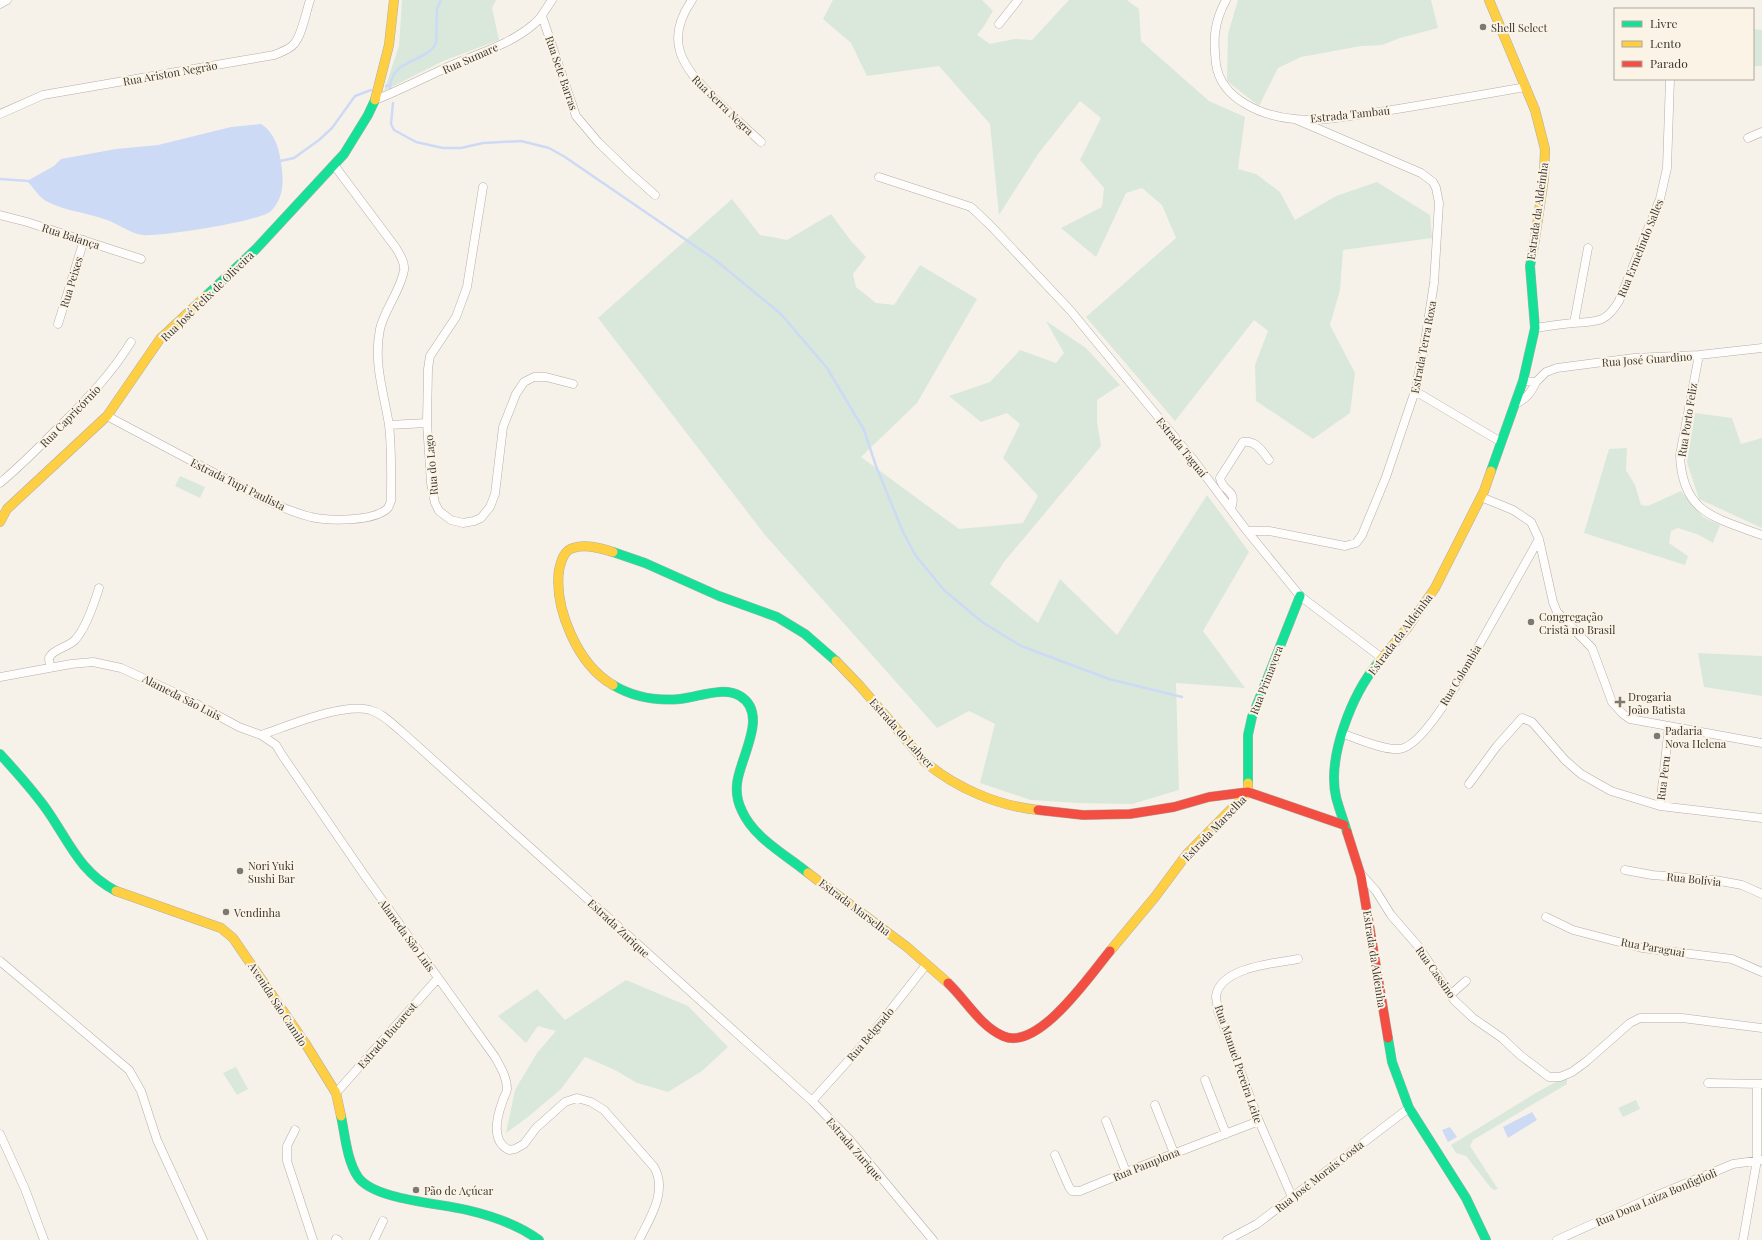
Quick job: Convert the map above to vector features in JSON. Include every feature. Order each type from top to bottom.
[{"type":"street","points":[[0,4],[7,0]]},
{"type":"street","name":"Rua Ariston Negrão","points":[[0,114],[43,95],[285,51],[294,44],[310,0]]},
{"type":"street","name":"Rua José Felix de Oliveira","points":[[0,522],[7,509],[107,416],[160,339],[256,249],[344,154],[360,129],[375,100],[389,45],[394,0]]},
{"type":"street","name":"Rua Sumare","points":[[375,100],[411,86],[455,64],[504,43],[533,25],[542,16],[552,0]]},
{"type":"street","name":"Rua Serra Negra","points":[[692,0],[682,18],[678,30],[678,43],[684,64],[693,77],[733,117],[761,142]]},
{"type":"street","points":[[999,24],[1018,0]]},
{"type":"street","name":"Estrada Tambaú","points":[[1226,0],[1215,25],[1214,48],[1217,74],[1226,88],[1241,102],[1255,109],[1294,119],[1335,118],[1526,87]]},
{"type":"street","name":"Estrada da Aldeinha","points":[[1486,1240],[1466,1198],[1409,1108],[1392,1062],[1360,873],[1336,796],[1335,759],[1350,711],[1368,675],[1408,628],[1435,588],[1488,482],[1523,381],[1536,328],[1530,266],[1538,225],[1544,178],[1545,149],[1537,117],[1526,87],[1489,0]]},
{"type":"street","name":"Rua Sete Barras","points":[[542,16],[576,116],[598,142],[655,195]]},
{"type":"street","name":"Rua Ermelindo Salles","points":[[1536,328],[1574,323],[1592,323],[1601,320],[1615,307],[1660,199],[1667,168],[1670,80]]},
{"type":"street","name":"Estrada Terra Roxa","points":[[1247,531],[1269,531],[1345,546],[1356,542],[1362,536],[1386,477],[1415,392],[1434,283],[1439,226],[1439,203],[1436,188],[1433,182],[1421,174],[1294,119]]},
{"type":"street","points":[[1748,138],[1762,132]]},
{"type":"street","name":"Estrada Tupi Paulista","points":[[107,416],[273,503],[311,517],[335,520],[359,519],[386,510],[389,505],[391,480],[389,425],[377,367],[378,344],[380,328],[404,271],[403,259],[334,165]]},
{"type":"street","name":"Estrada Taguaí","points":[[879,177],[971,207],[1010,244],[1070,310],[1192,458],[1247,531],[1300,596],[1382,658]]},
{"type":"street","name":"Rua do Lago","points":[[483,187],[467,287],[456,317],[430,356],[428,369],[427,423],[432,492],[439,511],[451,520],[463,523],[474,521],[485,514],[490,507],[495,494],[503,427],[516,394],[524,382],[534,377],[546,377],[573,384]]},
{"type":"street","name":"Rua Balança","points":[[0,216],[84,240],[141,259]]},
{"type":"street","name":"Rua Peixes","points":[[58,324],[84,240]]},
{"type":"street","points":[[1574,323],[1588,248]]},
{"type":"street","name":"Rua Capricórnio","points":[[0,484],[25,462],[103,382],[119,362],[131,342]]},
{"type":"street","name":"Rua José Guardino","points":[[1515,404],[1524,400],[1532,391],[1536,382],[1546,372],[1557,368],[1634,358],[1699,355],[1762,348]]},
{"type":"street","name":"Rua Porto Feliz","points":[[1699,355],[1680,455],[1680,469],[1692,500],[1704,512],[1716,519],[1762,535]]},
{"type":"street","points":[[1523,381],[1536,382]]},
{"type":"street","points":[[1415,392],[1501,442]]},
{"type":"street","points":[[389,425],[427,423]]},
{"type":"street","points":[[1231,509],[1234,501],[1233,496],[1221,482],[1220,478],[1243,442],[1248,441],[1255,443],[1269,460]]},
{"type":"street","points":[[1481,497],[1524,516],[1535,527],[1553,602],[1557,612],[1592,648],[1612,702],[1623,714],[1630,719],[1762,743]]},
{"type":"street","name":"Rua Colombia","points":[[1343,734],[1397,749],[1408,748],[1417,740],[1446,701],[1460,679],[1539,539]]},
{"type":"street","name":"Estrada do Lahyer","points":[[564,553],[571,548],[580,546],[623,554],[717,595],[760,609],[785,621],[817,644],[841,667],[925,762],[937,772],[984,797],[1004,804],[1027,809],[1083,815],[1130,814],[1174,807],[1209,797],[1248,792],[1344,825]]},
{"type":"street","name":"Estrada Marselha","points":[[564,553],[560,567],[558,586],[562,615],[592,667],[613,686],[633,696],[679,699],[718,692],[730,693],[749,703],[752,717],[752,729],[736,784],[738,799],[743,812],[752,827],[769,843],[901,942],[951,986],[985,1023],[1002,1036],[1022,1038],[1039,1030],[1057,1014],[1156,897],[1187,854],[1248,792]]},
{"type":"street","points":[[50,668],[49,658],[51,655],[55,651],[70,643],[78,635],[94,603],[98,588]]},
{"type":"street","name":"Rua Primavera","points":[[1248,792],[1248,735],[1252,717],[1257,700],[1300,596]]},
{"type":"street","name":"Alameda São Luis","points":[[0,677],[71,664],[92,662],[121,668],[178,694],[239,727],[261,734],[276,745],[356,864],[495,1057],[504,1075],[507,1091],[498,1117],[496,1134],[505,1148],[512,1150],[519,1148],[558,1107],[569,1099],[577,1098],[591,1102],[604,1110],[652,1164],[658,1174],[660,1192],[657,1202],[639,1240]]},
{"type":"street","name":"Estrada Zurique","points":[[261,734],[327,713],[363,709],[379,713],[401,730],[812,1101],[849,1139],[933,1240]]},
{"type":"street","points":[[1469,784],[1497,746],[1522,718],[1532,722],[1565,760],[1588,779],[1611,791],[1660,806],[1762,818]]},
{"type":"street","name":"Rua Peru","points":[[1660,806],[1669,726]]},
{"type":"street","name":"Avenida São Camilo","points":[[0,754],[40,801],[60,830],[71,850],[94,878],[106,887],[117,892],[227,931],[247,956],[336,1093],[352,1165],[356,1175],[362,1183],[386,1195],[462,1210],[504,1221],[527,1231],[539,1240]]},
{"type":"street","name":"Rua Bolívia","points":[[1625,870],[1652,875],[1715,880],[1742,885],[1762,894]]},
{"type":"street","name":"Rua Cassino","points":[[1360,873],[1376,892],[1391,915],[1418,946],[1450,995],[1473,1018],[1502,1038],[1520,1055],[1549,1077],[1560,1077],[1566,1075],[1587,1061],[1630,1023],[1640,1018],[1682,1018],[1762,1028]]},
{"type":"street","name":"Rua Paraguai","points":[[1546,917],[1573,930],[1642,948],[1732,959],[1762,972]]},
{"type":"street","name":"Rua Manuel Pereira Leite","points":[[1292,1197],[1259,1121],[1218,1011],[1216,996],[1219,987],[1226,980],[1243,970],[1298,959]]},
{"type":"street","points":[[0,961],[129,1070],[141,1091],[157,1140],[203,1240]]},
{"type":"street","name":"Rua Belgrado","points":[[812,1101],[867,1040],[926,965]]},
{"type":"street","name":"Estrada Bucarest","points":[[336,1093],[438,978]]},
{"type":"street","points":[[1450,995],[1466,981]]},
{"type":"street","points":[[1206,1080],[1226,1134]]},
{"type":"street","points":[[1708,1083],[1759,1084],[1759,1160],[1743,1240]]},
{"type":"street","points":[[1155,1105],[1174,1153]]},
{"type":"street","name":"Rua José Morais Costa","points":[[1227,1240],[1257,1224],[1409,1108]]},
{"type":"street","points":[[1106,1121],[1126,1172]]},
{"type":"street","name":"Rua Pamplona","points":[[1055,1155],[1068,1187],[1072,1191],[1076,1192],[1259,1121]]},
{"type":"street","points":[[295,1130],[287,1146],[287,1161],[313,1240]]},
{"type":"street","points":[[0,1134],[30,1202],[44,1240]]},
{"type":"street","name":"Rua Dona Luiza Bonfiglioli","points":[[1557,1240],[1708,1174],[1734,1164],[1759,1160]]},
{"type":"street","points":[[374,1240],[383,1221]]},
{"type":"green space","points":[[402,0],[496,0],[492,8],[499,40],[443,61],[384,91],[399,46]]},
{"type":"green space","points":[[833,0],[982,0],[993,11],[977,35],[990,44],[1014,39],[1032,40],[1069,0],[1127,0],[1139,9],[1141,41],[1209,101],[1245,117],[1238,169],[1256,174],[1280,192],[1295,220],[1336,196],[1377,182],[1430,215],[1432,238],[1343,250],[1340,290],[1330,325],[1355,373],[1350,413],[1313,439],[1256,401],[1255,365],[1268,331],[1254,320],[1175,421],[1086,317],[1176,238],[1162,205],[1142,188],[1126,193],[1096,257],[1061,228],[1102,207],[1104,188],[1080,160],[1101,118],[1080,101],[1038,154],[999,215],[990,124],[939,66],[867,76],[851,43],[823,19]]},
{"type":"green space","points":[[1238,0],[1431,0],[1438,28],[1400,38],[1382,45],[1361,46],[1301,57],[1278,68],[1259,106],[1227,81],[1228,34]]},
{"type":"green space","points":[[1754,29],[1762,30],[1762,66],[1754,66]]},
{"type":"green space","points":[[732,199],[760,235],[787,240],[831,214],[851,241],[866,257],[853,274],[856,287],[876,303],[894,305],[920,265],[977,299],[917,403],[861,457],[959,529],[1023,523],[1038,496],[1003,458],[1020,424],[1007,413],[981,422],[949,396],[990,382],[1020,350],[1056,363],[1064,353],[1046,321],[1086,348],[1120,385],[1097,400],[1097,422],[1101,446],[1004,562],[990,584],[1038,623],[1060,579],[1117,635],[1207,495],[1249,552],[1203,631],[1245,688],[1176,683],[1179,790],[1132,804],[1078,803],[1031,800],[980,783],[995,724],[969,711],[937,728],[765,535],[598,318]]},
{"type":"green space","points":[[1695,413],[1732,418],[1741,444],[1762,438],[1762,528],[1699,499],[1687,462]]},
{"type":"green space","points":[[1627,448],[1626,470],[1635,485],[1641,505],[1648,506],[1681,491],[1703,517],[1720,525],[1713,543],[1699,535],[1678,528],[1671,531],[1669,543],[1688,556],[1685,565],[1584,533],[1609,449]]},
{"type":"green space","points":[[180,476],[205,487],[200,498],[175,486]]},
{"type":"green space","points":[[1698,653],[1762,656],[1762,696],[1704,687]]},
{"type":"green space","points":[[626,980],[688,1006],[728,1047],[702,1071],[668,1092],[637,1083],[615,1070],[585,1057],[561,1089],[528,1117],[506,1133],[515,1090],[537,1053],[556,1031],[538,1026],[526,1043],[498,1016],[537,989],[565,1020]]},
{"type":"green space","points":[[236,1067],[248,1089],[237,1095],[223,1073]]},
{"type":"green space","points":[[1567,1079],[1567,1084],[1473,1140],[1470,1146],[1498,1189],[1494,1190],[1491,1188],[1466,1156],[1456,1153],[1451,1145],[1539,1091],[1556,1082]]},
{"type":"green space","points":[[1636,1100],[1640,1109],[1623,1117],[1618,1108]]},
{"type":"water","points":[[261,124],[266,127],[273,136],[277,146],[282,169],[283,182],[281,195],[271,211],[264,215],[231,224],[168,234],[138,234],[104,219],[67,209],[46,201],[27,181],[54,166],[61,159],[116,149],[158,145],[231,127]]},
{"type":"water","points":[[1532,1112],[1537,1120],[1508,1138],[1503,1127]]},
{"type":"water","points":[[1450,1127],[1457,1137],[1448,1142],[1442,1130]]},
{"type":"waterway","points":[[390,88],[392,78],[396,71],[425,54],[436,43],[437,9],[441,0]]},
{"type":"waterway","points":[[386,86],[390,85]]},
{"type":"waterway","points":[[280,161],[294,158],[319,140],[332,128],[355,96],[371,90]]},
{"type":"waterway","points":[[393,103],[391,124],[394,130],[416,142],[443,148],[461,148],[483,143],[521,141],[549,148],[565,157],[714,259],[781,314],[827,368],[864,430],[876,466],[903,532],[916,556],[944,590],[982,622],[1021,646],[1109,679],[1182,697]]},
{"type":"waterway","points":[[0,179],[29,181]]},
{"type":"traffic: fast","points":[[206,296],[256,249],[344,154],[368,115],[375,100]]},
{"type":"traffic: fast","points":[[1491,471],[1523,381],[1535,328],[1530,266],[1534,245]]},
{"type":"traffic: fast","points":[[613,552],[645,563],[719,596],[777,617],[805,634],[836,661]]},
{"type":"traffic: fast","points":[[1248,783],[1248,735],[1252,717],[1300,596]]},
{"type":"traffic: fast","points":[[1347,832],[1336,797],[1334,781],[1338,745],[1351,708],[1359,691],[1378,663]]},
{"type":"traffic: fast","points":[[613,685],[629,693],[654,699],[680,699],[711,693],[726,692],[740,696],[749,704],[753,725],[737,784],[739,805],[747,821],[762,838],[808,873]]},
{"type":"traffic: fast","points":[[0,754],[38,798],[85,867],[104,884],[116,891]]},
{"type":"traffic: fast","points":[[1388,1038],[1392,1062],[1409,1108],[1466,1198],[1486,1240]]},
{"type":"traffic: fast","points":[[341,1116],[351,1163],[358,1177],[366,1185],[392,1196],[486,1215],[522,1229],[539,1240]]},
{"type":"traffic: slow","points":[[375,100],[389,45],[394,0]]},
{"type":"traffic: slow","points":[[1489,0],[1535,110],[1545,149],[1544,178],[1534,245]]},
{"type":"traffic: slow","points":[[0,522],[7,509],[107,416],[160,339],[206,296]]},
{"type":"traffic: slow","points":[[1378,663],[1408,627],[1435,588],[1484,491],[1491,471]]},
{"type":"traffic: slow","points":[[613,552],[588,546],[570,549],[563,557],[559,570],[558,585],[560,602],[565,618],[571,635],[579,650],[600,676],[613,685]]},
{"type":"traffic: slow","points":[[836,661],[860,686],[925,762],[937,771],[964,788],[993,800],[1023,808],[1038,810]]},
{"type":"traffic: slow","points":[[1110,951],[1155,897],[1187,854],[1248,792],[1248,783]]},
{"type":"traffic: slow","points":[[808,873],[907,947],[948,983]]},
{"type":"traffic: slow","points":[[116,891],[221,928],[233,938],[305,1043],[336,1093],[341,1116]]},
{"type":"traffic: jam","points":[[1038,810],[1083,815],[1130,814],[1174,807],[1209,797],[1248,792],[1344,825]]},
{"type":"traffic: jam","points":[[1347,832],[1361,876],[1388,1038]]},
{"type":"traffic: jam","points":[[948,983],[987,1026],[1003,1036],[1017,1038],[1032,1033],[1062,1008],[1077,993],[1110,951]]},
{"type":"place","name":"Shell Select","points":[[1483,27]]},
{"type":"place","name":"Congregação Cristã no Brasil","points":[[1531,622]]},
{"type":"place","name":"Drogaria João Batista","points":[[1620,702]]},
{"type":"place","name":"Padaria Nova Helena","points":[[1657,736]]},
{"type":"place","name":"Nori Yuki Sushi Bar","points":[[240,871]]},
{"type":"place","name":"Vendinha","points":[[226,912]]},
{"type":"place","name":"Pão de Açúcar","points":[[416,1190]]}]
